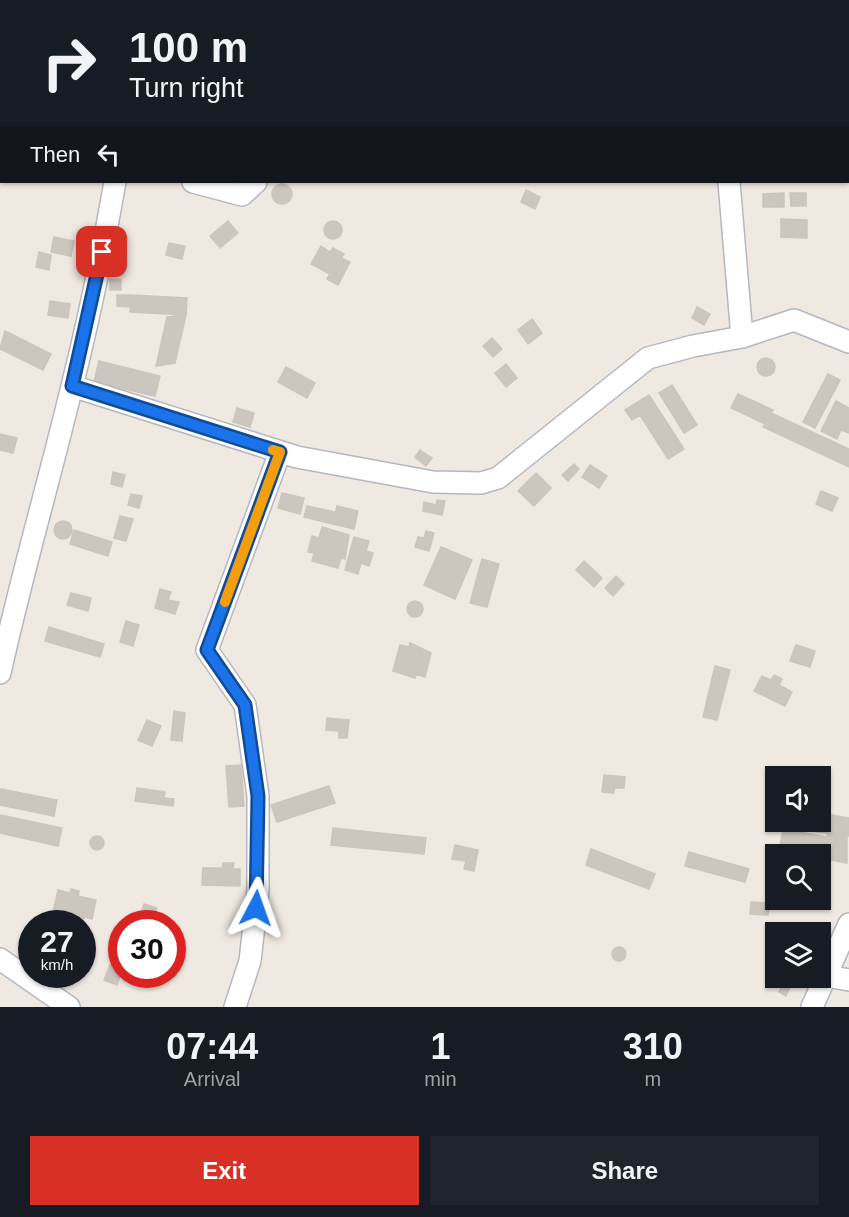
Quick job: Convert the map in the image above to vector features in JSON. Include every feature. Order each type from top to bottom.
[{"type":"street","points":[[0,673],[21,579],[72,386],[98,276],[115,183]]},
{"type":"street","points":[[197,183],[242,195],[255,183]]},
{"type":"street","points":[[729,183],[742,337]]},
{"type":"street","points":[[72,386],[280,452],[387,475],[458,484],[481,483],[498,478],[648,358],[693,346],[742,337],[794,320],[849,342]]},
{"type":"street","points":[[235,1007],[250,962],[258,890],[258,796],[245,705],[207,650],[280,452]]},
{"type":"street","points":[[831,965],[849,924]]},
{"type":"street","points":[[0,959],[69,1007]]},
{"type":"street","points":[[831,977],[849,980]]},
{"type":"street","points":[[812,1007],[821,988]]},
{"type":"building","points":[[282,184],[289,187],[292,194],[289,201],[282,204],[275,201],[272,194],[275,187]]},
{"type":"building","points":[[526,190],[540,197],[535,209],[521,202]]},
{"type":"building","points":[[784,193],[784,207],[763,207],[763,194]]},
{"type":"building","points":[[790,193],[806,193],[806,206],[791,206]]},
{"type":"building","points":[[781,219],[807,220],[807,238],[781,237]]},
{"type":"building","points":[[228,221],[238,233],[220,248],[210,236]]},
{"type":"building","points":[[333,221],[339,224],[342,230],[339,236],[333,239],[327,236],[324,230],[327,224]]},
{"type":"building","points":[[54,237],[74,241],[71,256],[51,252]]},
{"type":"building","points":[[169,243],[185,246],[182,259],[166,255]]},
{"type":"building","points":[[321,246],[330,252],[333,248],[344,254],[341,258],[350,262],[338,285],[327,279],[330,274],[311,264]]},
{"type":"building","points":[[39,252],[51,255],[49,270],[36,267]]},
{"type":"building","points":[[110,279],[121,280],[121,290],[110,290]]},
{"type":"building","points":[[117,295],[131,295],[130,307],[117,306]]},
{"type":"building","points":[[131,295],[187,298],[186,315],[130,312]]},
{"type":"building","points":[[50,301],[70,304],[68,318],[48,315]]},
{"type":"building","points":[[697,307],[710,314],[704,325],[692,318]]},
{"type":"building","points":[[186,315],[175,363],[156,366],[167,317]]},
{"type":"building","points":[[532,319],[542,333],[528,344],[518,330]]},
{"type":"building","points":[[5,331],[51,354],[43,370],[0,349]]},
{"type":"building","points":[[492,338],[502,349],[493,357],[483,346]]},
{"type":"building","points":[[766,358],[772,361],[775,367],[772,373],[766,376],[760,373],[757,367],[760,361]]},
{"type":"building","points":[[99,361],[160,376],[155,396],[94,382]]},
{"type":"building","points":[[506,364],[517,378],[506,387],[495,373]]},
{"type":"building","points":[[286,367],[315,383],[307,398],[278,382]]},
{"type":"building","points":[[828,374],[840,380],[815,428],[803,422]]},
{"type":"building","points":[[672,385],[697,425],[684,433],[659,393]]},
{"type":"building","points":[[738,394],[773,410],[771,413],[849,449],[849,467],[763,427],[765,424],[731,408]]},
{"type":"building","points":[[649,395],[684,449],[668,459],[640,415],[632,420],[625,410]]},
{"type":"building","points":[[836,401],[849,408],[849,433],[841,430],[837,439],[821,431]]},
{"type":"building","points":[[237,408],[254,413],[250,427],[233,422]]},
{"type":"building","points":[[0,434],[17,438],[13,453],[0,450]]},
{"type":"building","points":[[420,450],[432,458],[426,466],[415,457]]},
{"type":"building","points":[[574,464],[579,469],[568,481],[562,475]]},
{"type":"building","points":[[590,465],[607,476],[599,488],[582,477]]},
{"type":"building","points":[[113,472],[125,475],[122,487],[111,484]]},
{"type":"building","points":[[536,473],[551,488],[534,506],[518,491]]},
{"type":"building","points":[[821,491],[838,498],[832,511],[816,504]]},
{"type":"building","points":[[282,493],[304,498],[300,514],[278,508]]},
{"type":"building","points":[[131,494],[142,496],[139,508],[128,505]]},
{"type":"building","points":[[437,500],[445,501],[442,515],[423,511],[424,502],[436,505]]},
{"type":"building","points":[[307,506],[335,512],[333,524],[304,517]]},
{"type":"building","points":[[337,506],[358,511],[354,529],[333,524]]},
{"type":"building","points":[[120,516],[133,519],[126,541],[114,538]]},
{"type":"building","points":[[63,521],[69,524],[72,530],[69,536],[63,539],[57,536],[54,530],[57,524]]},
{"type":"building","points":[[322,527],[349,535],[345,559],[341,558],[338,568],[312,561],[314,553],[308,552],[312,536],[319,538]]},
{"type":"building","points":[[74,530],[112,542],[108,556],[70,544]]},
{"type":"building","points":[[426,531],[434,533],[429,551],[415,547],[418,537],[424,538]]},
{"type":"building","points":[[354,537],[369,541],[366,551],[373,553],[369,566],[361,563],[358,574],[345,570]]},
{"type":"building","points":[[441,547],[472,560],[455,599],[424,585]]},
{"type":"building","points":[[482,559],[499,564],[487,607],[470,603]]},
{"type":"building","points":[[584,561],[602,578],[594,587],[576,570]]},
{"type":"building","points":[[616,576],[624,584],[613,596],[605,588]]},
{"type":"building","points":[[160,589],[171,592],[168,600],[179,602],[175,614],[155,608]]},
{"type":"building","points":[[71,593],[91,598],[88,611],[67,605]]},
{"type":"building","points":[[412,601],[418,601],[423,609],[421,615],[412,617],[407,612],[407,606]]},
{"type":"building","points":[[126,621],[139,625],[133,646],[120,642]]},
{"type":"building","points":[[49,627],[104,644],[100,657],[45,641]]},
{"type":"building","points":[[410,643],[431,653],[425,677],[416,674],[415,678],[393,671],[400,645],[409,647]]},
{"type":"building","points":[[796,645],[815,651],[810,667],[790,661]]},
{"type":"building","points":[[715,666],[730,670],[717,720],[703,717]]},
{"type":"building","points":[[774,675],[782,679],[779,685],[792,692],[785,706],[754,691],[762,676],[771,680]]},
{"type":"building","points":[[174,711],[185,713],[182,741],[171,740]]},
{"type":"building","points":[[327,718],[349,720],[347,738],[339,738],[339,731],[326,730]]},
{"type":"building","points":[[147,720],[161,726],[152,746],[138,740]]},
{"type":"building","points":[[241,765],[244,806],[229,807],[226,766]]},
{"type":"building","points":[[604,775],[625,777],[624,788],[614,788],[614,793],[602,792]]},
{"type":"building","points":[[329,786],[335,803],[277,822],[271,805]]},
{"type":"building","points":[[137,788],[165,792],[164,798],[174,799],[173,806],[135,801]]},
{"type":"building","points":[[1,789],[57,800],[54,816],[0,805]]},
{"type":"building","points":[[0,815],[62,828],[58,846],[0,833]]},
{"type":"building","points":[[831,815],[849,818],[849,836],[818,832],[831,832]]},
{"type":"building","points":[[333,828],[426,838],[424,854],[331,845]]},
{"type":"building","points":[[782,832],[800,832],[827,837],[828,832],[847,836],[847,863],[831,860],[831,844],[780,844]]},
{"type":"building","points":[[97,836],[102,838],[104,843],[102,848],[97,850],[92,848],[90,843],[92,838]]},
{"type":"building","points":[[455,845],[478,850],[474,871],[464,869],[466,861],[452,859]]},
{"type":"building","points":[[591,849],[655,874],[649,889],[586,865]]},
{"type":"building","points":[[689,852],[749,869],[745,882],[685,866]]},
{"type":"building","points":[[223,863],[234,863],[233,869],[240,869],[240,886],[202,885],[203,868],[222,868]]},
{"type":"building","points":[[71,889],[79,891],[78,896],[96,900],[94,910],[53,910],[58,890],[70,893]]},
{"type":"building","points":[[751,902],[765,903],[765,910],[768,910],[768,915],[750,914]]},
{"type":"building","points":[[144,904],[157,908],[156,910],[142,910]]},
{"type":"building","points":[[616,947],[622,947],[626,954],[622,961],[616,961],[612,957],[612,951]]},
{"type":"building","points":[[108,970],[108,982],[104,980]]},
{"type":"building","points":[[781,988],[790,988],[786,996],[779,992]]},
{"type":"slow traffic","points":[[225,602],[280,452],[273,450]]},
{"type":"route","points":[[102,252],[72,386],[280,452],[207,650],[245,705],[258,796],[256,908]]}]
